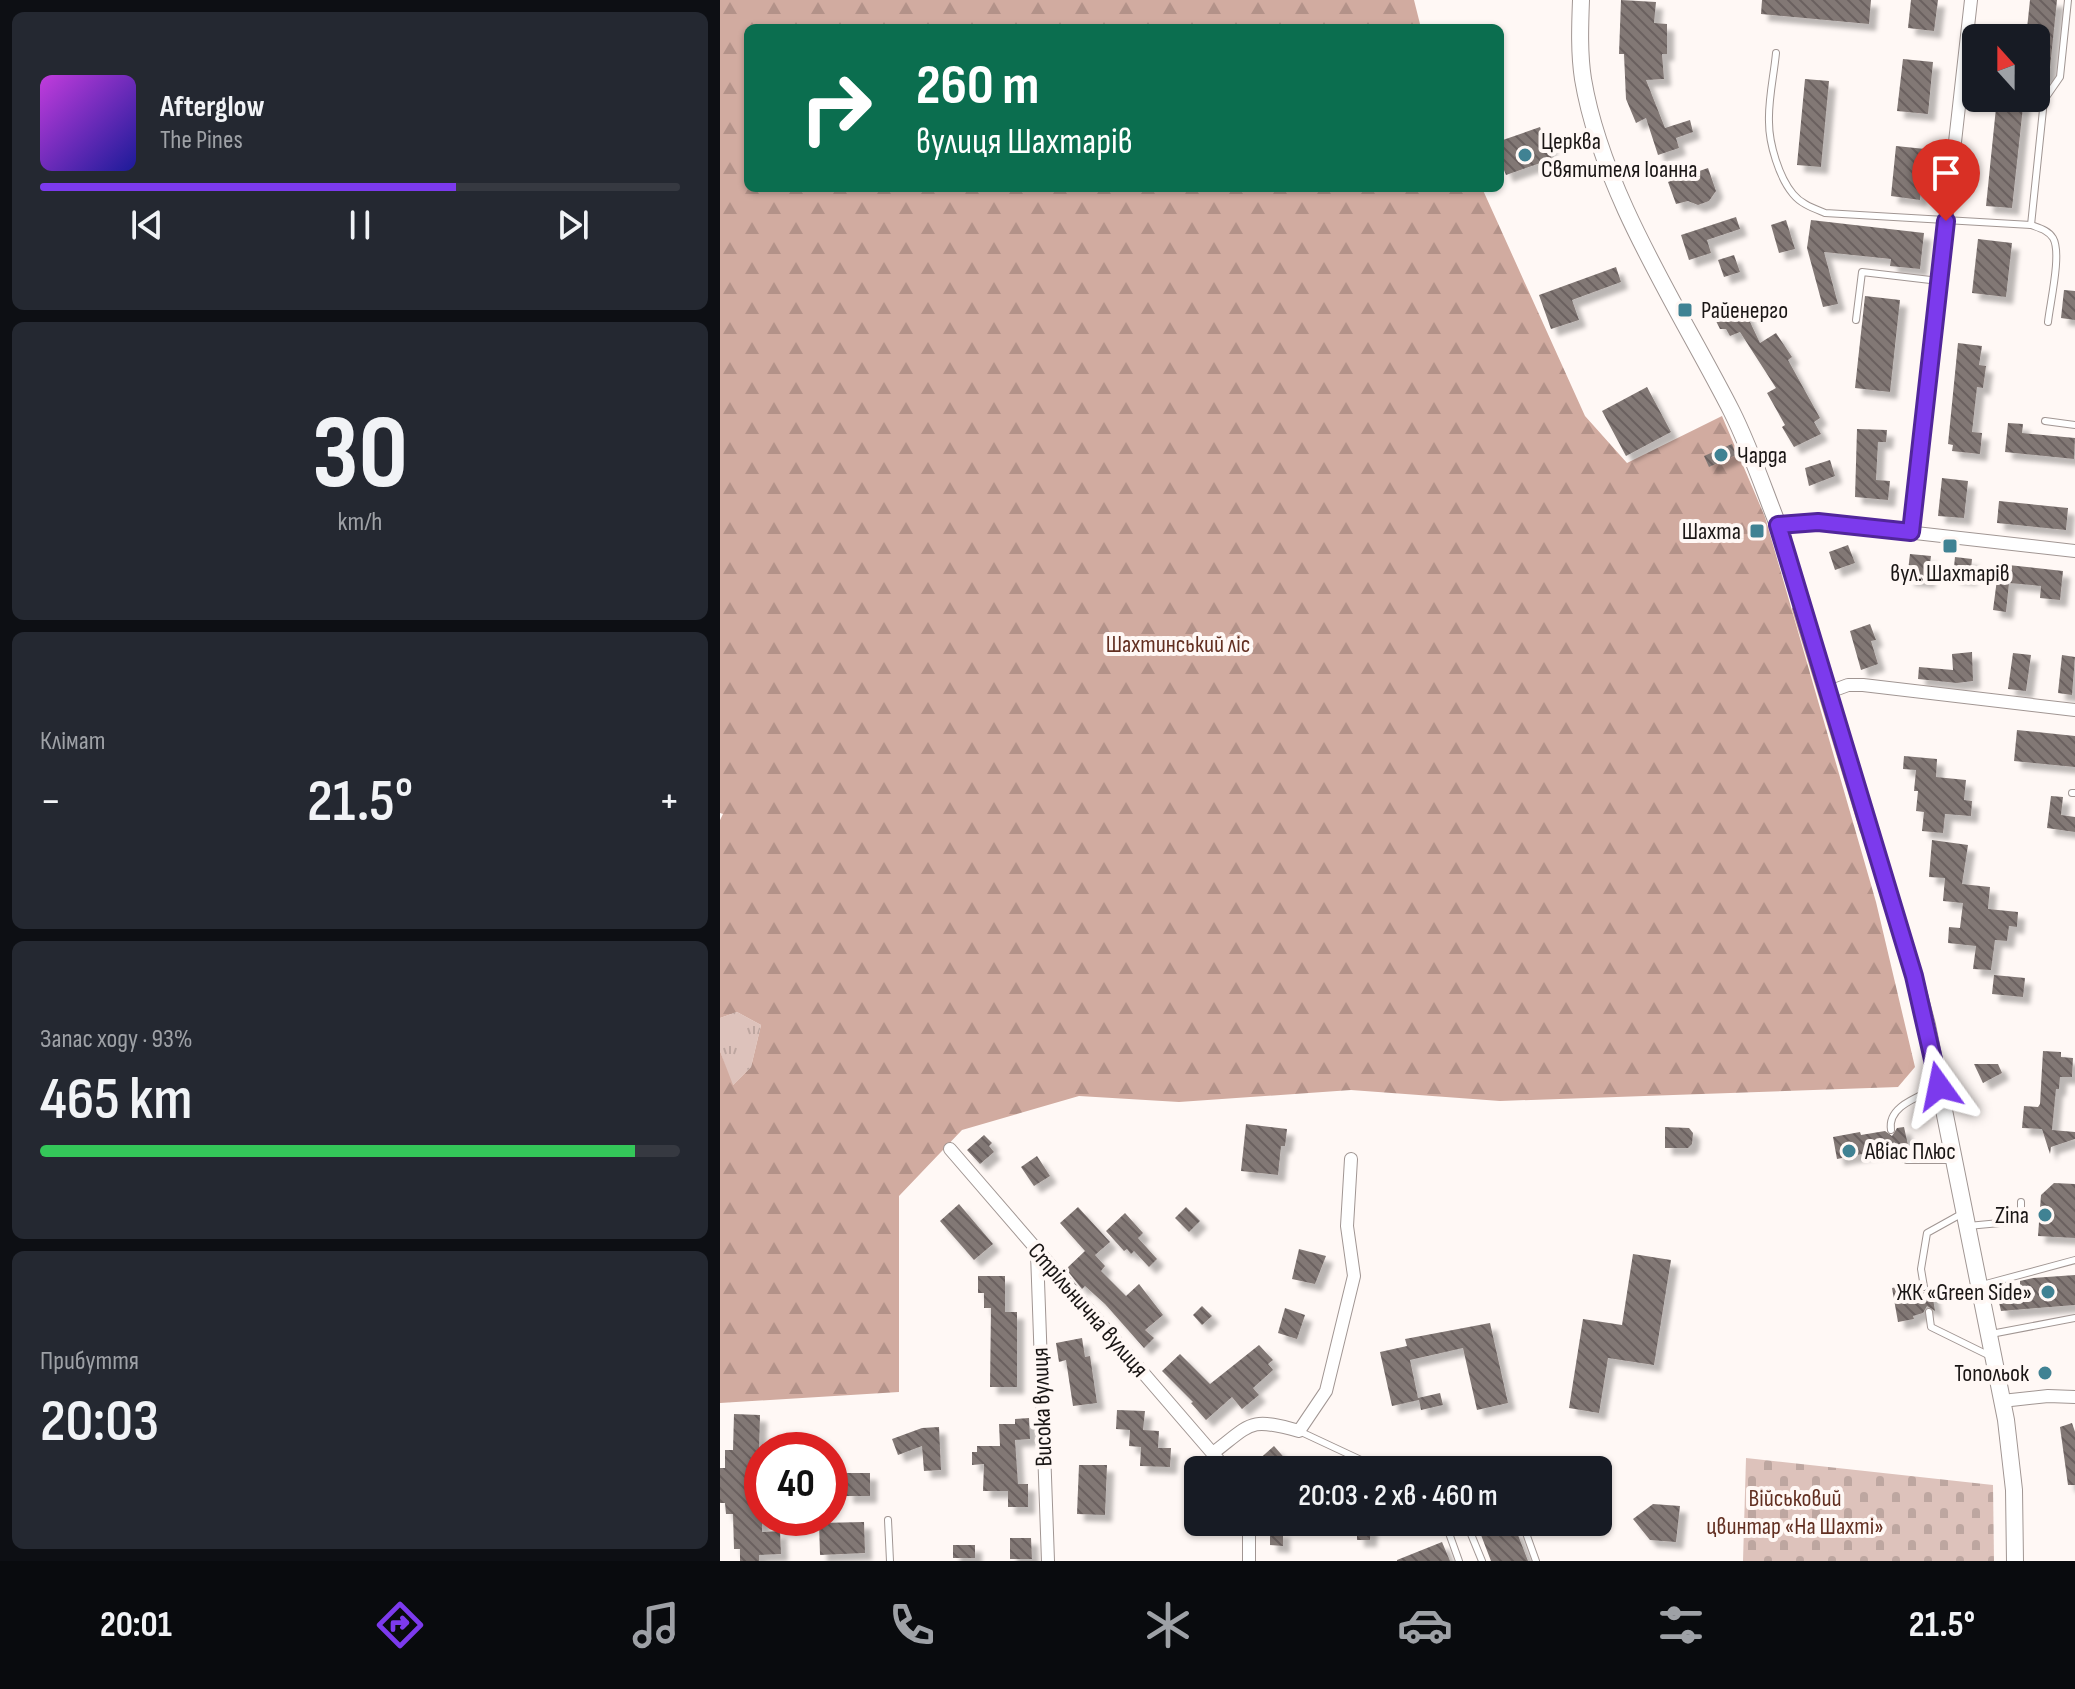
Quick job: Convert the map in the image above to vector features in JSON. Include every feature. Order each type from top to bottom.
[{"type":"street","points":[[1581,0],[1580,53],[1591,112],[1612,173],[1658,275],[1733,414],[1759,474],[1778,525],[1914,976],[2011,1447],[2015,1561]]},
{"type":"street","points":[[1911,532],[1971,0]]},
{"type":"street","points":[[1778,525],[1818,522],[2075,551]]},
{"type":"street","points":[[1829,692],[1848,685],[1863,685],[2075,710]]},
{"type":"street","name":"Стрільнична вулиця","points":[[950,1149],[1215,1456]]},
{"type":"street","points":[[1213,1453],[1248,1426],[1266,1421],[1299,1431],[1326,1391],[1354,1276],[1347,1226],[1351,1159]]},
{"type":"street","name":"Висока вулиця","points":[[1037,1253],[1048,1561]]},
{"type":"street","points":[[2002,1401],[2048,1396],[2075,1397]]},
{"type":"street","points":[[1249,1536],[1249,1561]]},
{"type":"lane","points":[[2031,225],[2044,100],[2060,77],[2068,0]]},
{"type":"lane","points":[[1776,53],[1769,122],[1783,178],[1793,195],[1807,206],[1825,213],[2031,225],[2049,233],[2056,250],[2048,322]]},
{"type":"lane","points":[[1856,320],[1862,272],[1939,281]]},
{"type":"lane","points":[[2045,421],[2075,425]]},
{"type":"lane","points":[[1891,1130],[1892,1115],[1902,1106],[1939,1086]]},
{"type":"lane","points":[[1894,1148],[1898,1156],[1907,1160],[1953,1159]]},
{"type":"lane","points":[[1924,1287],[1921,1269],[1927,1233],[1964,1220],[2021,1221],[2021,1202]]},
{"type":"lane","points":[[1978,1286],[2075,1260]]},
{"type":"lane","points":[[1929,1312],[1931,1327],[1992,1357]]},
{"type":"lane","points":[[1987,1334],[2075,1318]]},
{"type":"lane","points":[[1299,1431],[1352,1456]]},
{"type":"lane","points":[[888,1520],[890,1561]]},
{"type":"lane","points":[[1450,1536],[1459,1561]]},
{"type":"lane","points":[[1472,1536],[1482,1561]]},
{"type":"lane","points":[[1527,1536],[1536,1561]]},
{"type":"green space","name":"Шахтинський ліс","points":[[720,0],[1414,0],[1420,24],[744,24],[744,192],[1484,192],[1585,416],[1627,463],[1722,416],[1765,517],[1876,902],[1915,1067],[1898,1087],[1500,1101],[1351,1090],[1179,1102],[1079,1096],[962,1130],[899,1196],[899,1392],[720,1403],[720,1051],[733,1085],[751,1067],[761,1025],[737,1012],[720,1018],[720,820],[723,814],[720,813]]},
{"type":"green space","points":[[737,1012],[761,1025],[751,1067],[732,1086],[720,1051],[720,1018]]},
{"type":"green space","name":"Військовий цвинтар «На Шахті»","points":[[1746,1458],[1993,1485],[1994,1561],[1743,1561]]},
{"type":"building","points":[[1621,0],[1656,2],[1654,23],[1667,24],[1667,54],[1662,54],[1664,79],[1646,80],[1665,128],[1690,120],[1693,132],[1676,138],[1679,148],[1658,155],[1646,118],[1636,123],[1626,99],[1624,54],[1619,54]]},
{"type":"building","points":[[1762,0],[1871,0],[1869,24],[1761,14]]},
{"type":"building","points":[[1911,0],[1938,0],[1934,31],[1908,28]]},
{"type":"building","points":[[2030,0],[2057,0],[2050,68],[2050,24],[2027,24]]},
{"type":"building","points":[[1903,59],[1933,62],[1928,114],[1897,111]]},
{"type":"building","points":[[1805,79],[1829,81],[1821,167],[1797,165]]},
{"type":"building","points":[[1996,112],[2022,112],[2012,208],[1986,206]]},
{"type":"building","name":"Церква Святителя Іоанна","points":[[1540,127],[1543,136],[1549,138],[1551,144],[1548,150],[1552,159],[1506,175],[1504,140]]},
{"type":"building","points":[[1896,146],[1925,149],[1920,200],[1891,196]]},
{"type":"building","points":[[1708,168],[1716,191],[1709,201],[1698,205],[1688,201],[1676,204],[1668,182]]},
{"type":"building","points":[[1736,217],[1740,229],[1707,240],[1711,253],[1689,260],[1681,235]]},
{"type":"building","points":[[1786,220],[1795,249],[1779,253],[1771,225]]},
{"type":"building","points":[[1811,220],[1924,233],[1920,269],[1890,266],[1891,259],[1824,252],[1838,304],[1823,307],[1807,248]]},
{"type":"building","points":[[1978,239],[2012,243],[2006,297],[1972,293]]},
{"type":"building","points":[[1734,255],[1740,272],[1724,277],[1718,260]]},
{"type":"building","points":[[1616,267],[1621,282],[1572,300],[1579,320],[1551,329],[1539,295]]},
{"type":"building","points":[[2064,290],[2075,291],[2075,320],[2061,318]]},
{"type":"building","points":[[1865,296],[1900,300],[1890,392],[1855,388]]},
{"type":"building","points":[[1728,303],[1731,309],[1741,303],[1760,343],[1776,333],[1792,357],[1788,360],[1820,418],[1814,422],[1821,434],[1794,447],[1767,393],[1776,388],[1740,332],[1730,336],[1726,329],[1720,329],[1716,321],[1720,316],[1716,309]]},
{"type":"building","points":[[1958,343],[1982,346],[1979,365],[1986,366],[1983,388],[1977,387],[1972,432],[1982,433],[1980,454],[1952,451],[1953,445],[1948,444]]},
{"type":"building","points":[[1647,387],[1671,432],[1626,456],[1602,411]]},
{"type":"building","points":[[2008,423],[2023,424],[2022,433],[2075,438],[2074,459],[2005,452]]},
{"type":"building","points":[[1857,429],[1887,430],[1886,442],[1878,442],[1876,480],[1890,481],[1888,500],[1855,497]]},
{"type":"building","points":[[1732,444],[1736,455],[1709,467],[1704,456]]},
{"type":"building","points":[[1830,460],[1835,476],[1809,486],[1805,468]]},
{"type":"building","points":[[1942,478],[1968,481],[1964,518],[1938,516]]},
{"type":"building","points":[[1999,501],[2068,508],[2066,530],[1997,523]]},
{"type":"building","points":[[1848,545],[1855,563],[1835,570],[1829,552]]},
{"type":"building","points":[[1910,554],[1931,556],[1928,581],[1907,579]]},
{"type":"building","points":[[1955,557],[1972,559],[1970,579],[1953,577]]},
{"type":"building","points":[[1999,564],[2063,571],[2060,600],[2040,598],[2041,586],[2009,583],[2006,612],[1993,610]]},
{"type":"building","points":[[1870,624],[1876,640],[1871,641],[1878,664],[1861,670],[1850,631]]},
{"type":"building","points":[[1972,652],[1973,681],[1957,683],[1918,679],[1919,667],[1953,670],[1952,654]]},
{"type":"building","points":[[2013,653],[2031,655],[2026,691],[2008,689]]},
{"type":"building","points":[[2062,655],[2075,657],[2072,695],[2058,693]]},
{"type":"building","points":[[2017,730],[2075,736],[2075,767],[2014,761]]},
{"type":"building","points":[[1904,756],[1937,759],[1936,777],[1966,780],[1964,800],[1972,801],[1971,816],[1945,814],[1943,833],[1922,831],[1924,812],[1916,811],[1918,791],[1914,791],[1916,770],[1903,769]]},
{"type":"building","points":[[2051,796],[2063,797],[2061,815],[2075,817],[2075,832],[2047,828]]},
{"type":"building","points":[[1932,840],[1968,845],[1962,884],[1990,887],[1988,909],[2018,912],[2017,927],[2009,926],[2007,941],[1995,940],[1991,970],[1973,969],[1976,946],[1948,943],[1949,927],[1960,928],[1963,903],[1943,901],[1945,878],[1929,877]]},
{"type":"building","points":[[1994,975],[2025,978],[2023,997],[1992,994]]},
{"type":"building","points":[[2043,1051],[2061,1052],[2061,1057],[2073,1058],[2072,1077],[2060,1077],[2059,1089],[2056,1089],[2052,1130],[2075,1132],[2075,1139],[2051,1147],[2050,1154],[2042,1129],[2022,1128],[2024,1106],[2038,1107],[2040,1104]]},
{"type":"building","points":[[1974,1064],[1998,1064],[2002,1073],[1983,1083]]},
{"type":"building","points":[[1246,1124],[1287,1129],[1285,1146],[1281,1146],[1278,1175],[1241,1171]]},
{"type":"building","points":[[1665,1127],[1689,1128],[1693,1133],[1692,1144],[1688,1148],[1665,1148]]},
{"type":"building","points":[[1904,1127],[1908,1145],[1900,1147],[1894,1142],[1888,1149],[1837,1159],[1833,1137],[1885,1131],[1892,1136],[1897,1128]]},
{"type":"building","points":[[984,1135],[992,1143],[989,1146],[994,1152],[980,1164],[967,1150]]},
{"type":"building","points":[[1037,1156],[1050,1176],[1034,1186],[1021,1167]]},
{"type":"building","points":[[2054,1183],[2075,1184],[2075,1238],[2038,1236],[2041,1195]]},
{"type":"building","points":[[959,1204],[993,1244],[974,1260],[940,1221]]},
{"type":"building","points":[[1078,1207],[1110,1242],[1095,1255],[1105,1266],[1101,1271],[1126,1296],[1139,1284],[1163,1315],[1145,1330],[1154,1338],[1144,1348],[1105,1304],[1085,1286],[1082,1289],[1066,1269],[1085,1251],[1060,1223]]},
{"type":"building","points":[[1186,1207],[1200,1221],[1189,1232],[1175,1218]]},
{"type":"building","points":[[1125,1213],[1143,1233],[1138,1238],[1157,1259],[1149,1267],[1134,1251],[1131,1254],[1127,1249],[1124,1251],[1106,1231]]},
{"type":"building","points":[[1299,1249],[1326,1256],[1315,1284],[1292,1279]]},
{"type":"building","points":[[1633,1254],[1671,1260],[1654,1365],[1608,1358],[1599,1413],[1569,1408],[1583,1319],[1622,1325]]},
{"type":"building","name":"ЖК «Green Side»","points":[[2075,1275],[2075,1305],[2001,1311],[1997,1294],[2020,1288],[2020,1281]]},
{"type":"building","points":[[978,1276],[1005,1276],[1005,1312],[1017,1312],[1017,1387],[990,1387],[991,1308],[984,1308],[984,1293],[978,1293]]},
{"type":"building","points":[[1907,1285],[1908,1290],[1918,1288],[1924,1293],[1931,1286],[1935,1311],[1927,1306],[1923,1313],[1913,1316],[1914,1319],[1898,1322],[1892,1288]]},
{"type":"building","points":[[1202,1306],[1212,1316],[1202,1325],[1193,1315]]},
{"type":"building","points":[[1285,1308],[1305,1315],[1297,1339],[1278,1333]]},
{"type":"building","points":[[1490,1323],[1508,1403],[1477,1410],[1463,1348],[1410,1360],[1418,1398],[1440,1393],[1443,1405],[1421,1410],[1419,1400],[1392,1406],[1380,1352],[1407,1346],[1405,1339]]},
{"type":"building","points":[[1082,1338],[1085,1357],[1090,1356],[1097,1403],[1073,1406],[1066,1360],[1059,1362],[1056,1343]]},
{"type":"building","points":[[1259,1345],[1273,1360],[1268,1364],[1273,1370],[1253,1388],[1259,1395],[1242,1409],[1232,1397],[1206,1420],[1162,1371],[1180,1354],[1210,1384]]},
{"type":"building","points":[[1117,1410],[1145,1411],[1143,1430],[1159,1431],[1158,1448],[1171,1448],[1170,1467],[1140,1466],[1141,1447],[1129,1446],[1130,1430],[1116,1429]]},
{"type":"building","points":[[734,1414],[760,1415],[760,1432],[744,1432],[744,1536],[780,1536],[781,1554],[759,1555],[759,1561],[740,1561],[740,1549],[734,1549],[733,1514],[726,1514],[725,1503],[720,1503],[720,1468],[725,1468],[725,1450],[733,1450]]},
{"type":"building","points":[[1029,1418],[1030,1439],[1015,1440],[1018,1484],[1028,1484],[1028,1507],[1008,1507],[1008,1491],[983,1491],[984,1464],[972,1465],[972,1452],[977,1452],[977,1446],[1000,1446],[999,1424],[1015,1424],[1015,1419]]},
{"type":"building","points":[[2072,1423],[2075,1432],[2075,1485],[2068,1485],[2060,1427]]},
{"type":"building","points":[[939,1427],[941,1470],[924,1471],[922,1446],[898,1455],[892,1439],[922,1428]]},
{"type":"building","points":[[1274,1446],[1283,1456],[1263,1456]]},
{"type":"building","points":[[1079,1465],[1107,1465],[1105,1515],[1077,1514]]},
{"type":"building","points":[[848,1473],[870,1473],[870,1496],[848,1496]]},
{"type":"building","points":[[1653,1504],[1680,1506],[1676,1542],[1650,1540],[1633,1519]]},
{"type":"building","points":[[848,1522],[864,1522],[865,1553],[820,1555],[819,1536],[848,1536]]},
{"type":"building","points":[[1270,1536],[1283,1536],[1283,1546],[1270,1545]]},
{"type":"building","points":[[1357,1536],[1370,1536],[1370,1540],[1357,1540]]},
{"type":"building","points":[[1481,1536],[1518,1536],[1528,1561],[1491,1561]]},
{"type":"building","points":[[1010,1538],[1031,1538],[1032,1559],[1010,1559]]},
{"type":"building","points":[[1442,1542],[1450,1561],[1397,1561],[1397,1560]]},
{"type":"building","points":[[953,1545],[975,1545],[975,1558],[953,1558]]},
{"type":"waterway","points":[[1794,609],[1862,832]]},
{"type":"place","name":"Церква Святителя Іоанна","points":[[1525,155]]},
{"type":"place","name":"Райенерго","points":[[1685,310]]},
{"type":"place","name":"Чарда","points":[[1721,455]]},
{"type":"place","name":"Шахта","points":[[1757,531]]},
{"type":"place","name":"вул. Шахтарів","points":[[1950,546]]},
{"type":"place","name":"Авіас Плюс","points":[[1849,1151]]},
{"type":"place","name":"Zina","points":[[2045,1215]]},
{"type":"place","name":"ЖК «Green Side»","points":[[2048,1292]]},
{"type":"place","name":"Топольок","points":[[2045,1373]]},
{"type":"route","points":[[1939,1086],[1923,1006],[1778,525],[1818,522],[1911,532],[1946,221]]}]
